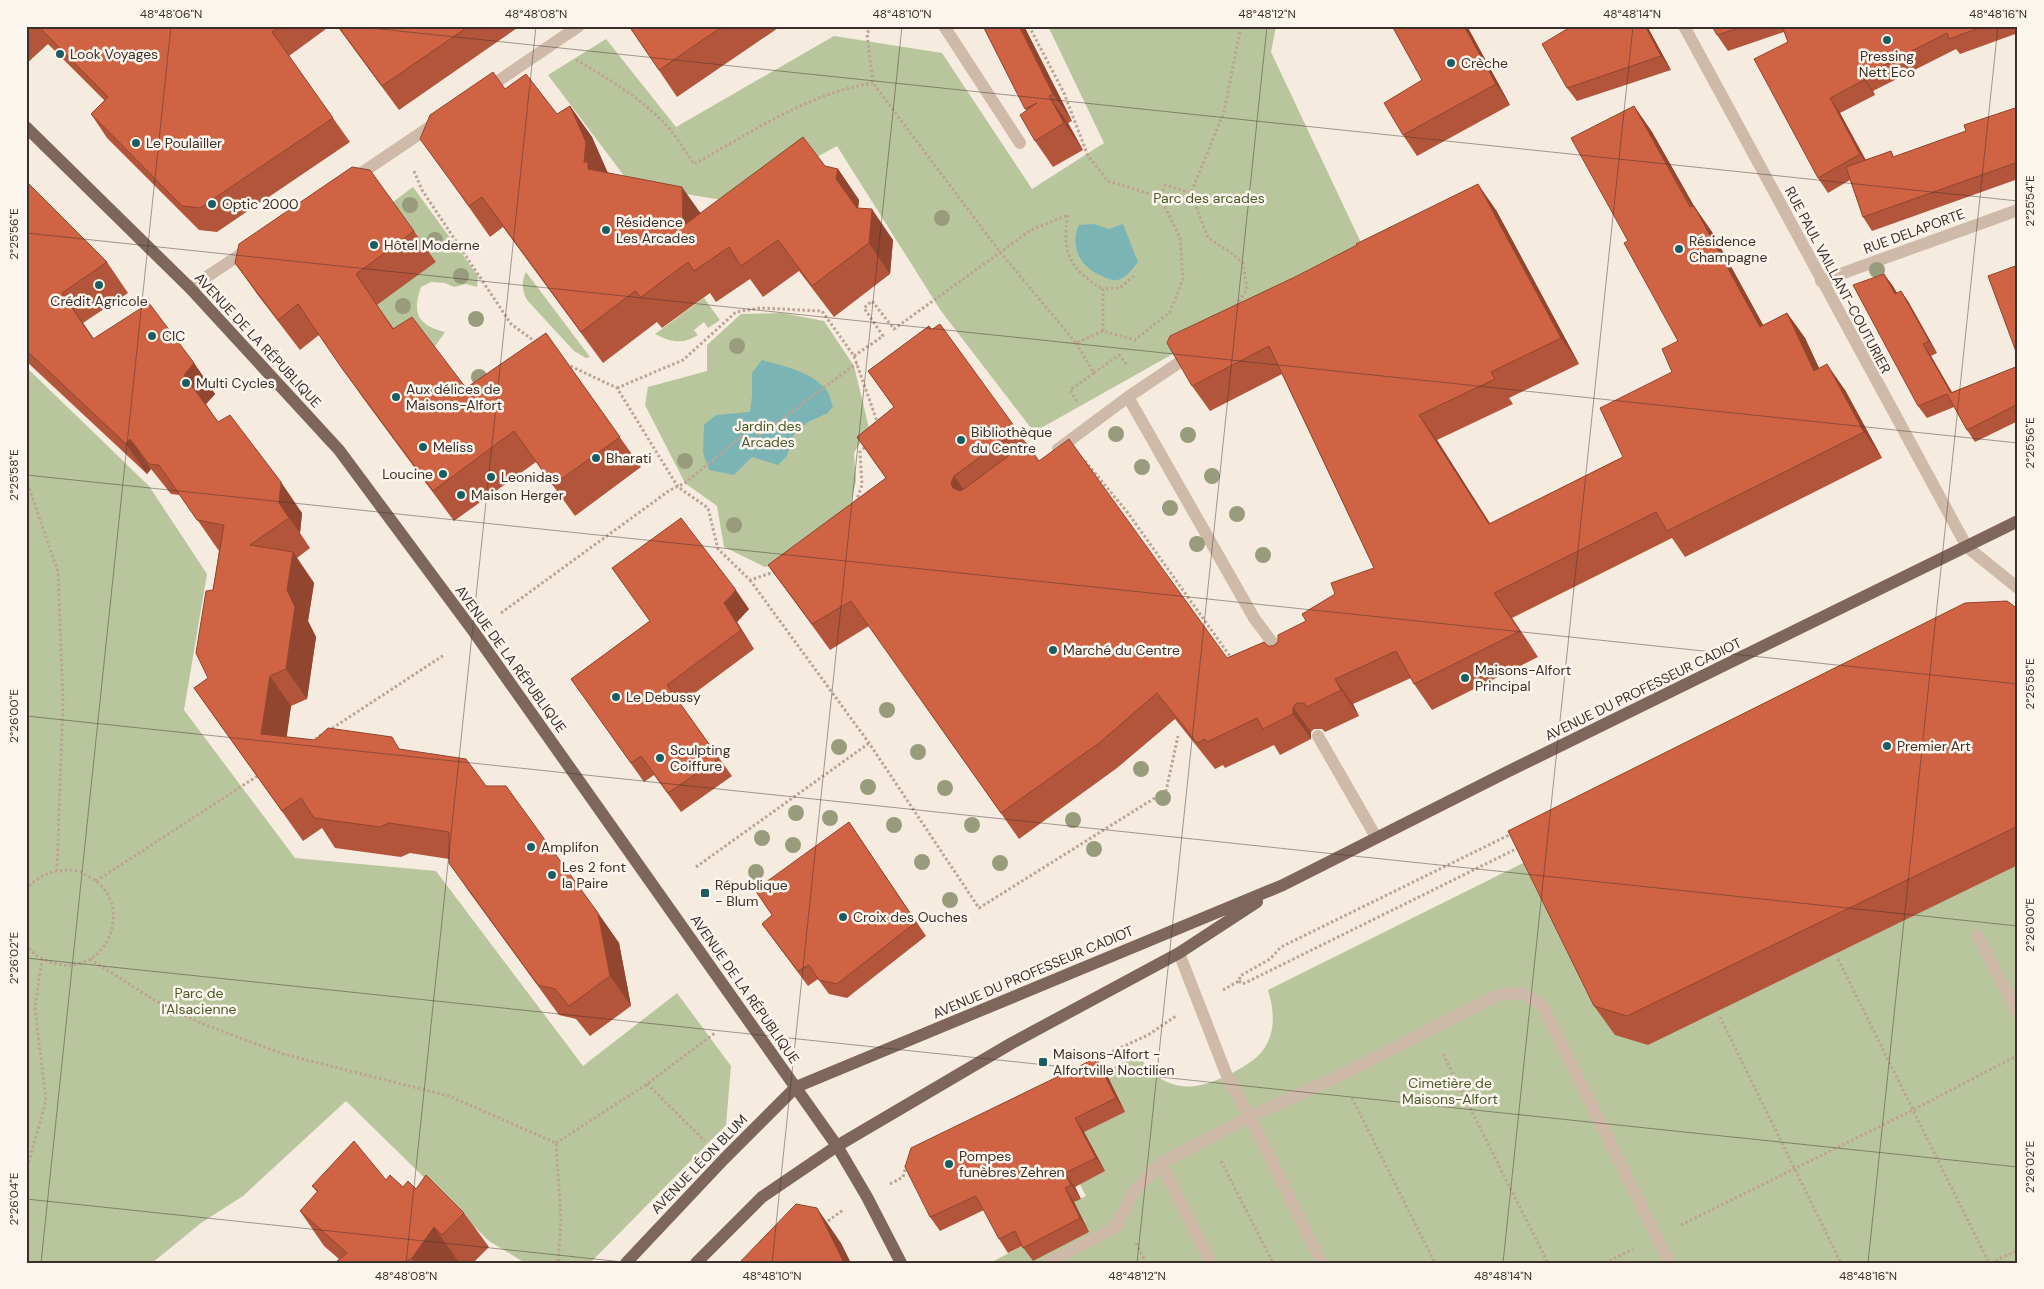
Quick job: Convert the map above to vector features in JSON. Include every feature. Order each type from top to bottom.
[{"type":"main road","name":"AVENUE DE LA RÉPUBLIQUE","points":[[26,127],[190,288],[339,450],[474,632],[837,1146],[867,1197],[901,1263]]},
{"type":"main road","name":"AVENUE DU PROFESSEUR CADIOT","points":[[796,1087],[1282,885],[2018,521]]},
{"type":"main road","name":"AVENUE DU PROFESSEUR CADIOT","points":[[837,1146],[1012,1043],[1179,953],[1282,885]]},
{"type":"main road","name":"AVENUE LÉON BLUM","points":[[626,1263],[724,1159],[796,1087]]},
{"type":"main road","points":[[696,1263],[762,1197],[837,1146]]},
{"type":"street","points":[[474,97],[579,26]]},
{"type":"street","points":[[944,26],[1020,143]]},
{"type":"street","name":"RUE PAUL VAILLANT-COUTURIER","points":[[1684,26],[1967,547]]},
{"type":"street","points":[[344,184],[450,113]]},
{"type":"street","name":"RUE DELAPORTE","points":[[1821,281],[2018,210]]},
{"type":"street","points":[[190,288],[262,240]]},
{"type":"street","points":[[1049,456],[1128,397],[1180,362]]},
{"type":"street","points":[[1128,397],[1254,618],[1289,664]]},
{"type":"street","points":[[1967,547],[2018,588]]},
{"type":"street","points":[[1318,736],[1376,837]]},
{"type":"street","points":[[1978,936],[2018,1013]]},
{"type":"street","points":[[1179,953],[1227,1076],[1250,1117],[1322,1263]]},
{"type":"street","points":[[1047,1263],[1116,1227],[1134,1191],[1161,1162],[1250,1117],[1341,1075],[1498,995],[1523,993],[1542,1005],[1670,1263]]},
{"type":"street","points":[[1161,1162],[1211,1263]]},
{"type":"path","points":[[871,26],[867,34],[873,83],[1000,252],[1076,343],[1094,373]]},
{"type":"path","points":[[1029,26],[1064,93],[1088,156],[1108,181],[1160,197],[1180,238],[1183,278],[1170,312],[1135,340],[1103,331],[1076,343]]},
{"type":"path","points":[[1234,310],[1247,289],[1243,263],[1208,238],[1192,193],[1224,112],[1241,26]]},
{"type":"path","points":[[555,43],[565,54],[602,74],[635,98],[667,126],[694,164],[781,116],[851,87],[873,83]]},
{"type":"path","points":[[402,145],[422,190],[511,324],[538,345]]},
{"type":"path","points":[[1160,197],[1165,185],[1192,193]]},
{"type":"path","points":[[854,356],[883,336],[864,308],[872,302],[894,329],[1031,230],[1068,215],[1065,233],[1069,258],[1086,279],[1103,289],[1120,288],[1134,276]]},
{"type":"path","points":[[1103,289],[1103,331]]},
{"type":"path","points":[[616,388],[683,360],[736,312],[760,308],[822,311],[854,356],[880,430]]},
{"type":"path","points":[[1084,397],[1078,402],[1070,390],[1119,355],[1128,367],[1122,371]]},
{"type":"path","points":[[559,360],[616,388],[678,486],[708,508],[718,549],[750,580],[869,743],[979,908],[1166,791],[1178,736]]},
{"type":"path","points":[[501,613],[670,490],[686,483],[707,463],[753,427],[759,436],[857,363]]},
{"type":"path","points":[[854,512],[862,485],[860,452],[867,445]]},
{"type":"path","points":[[1079,454],[1128,514],[1236,664]]},
{"type":"path","points":[[26,478],[58,572],[63,701],[57,870]]},
{"type":"path","points":[[750,580],[784,569]]},
{"type":"path","points":[[304,746],[444,655]]},
{"type":"path","points":[[696,867],[869,743]]},
{"type":"path","points":[[96,881],[262,773]]},
{"type":"path","points":[[1514,832],[1281,947],[1270,959],[1240,976],[1239,981],[1243,984],[1526,844]]},
{"type":"path","points":[[26,890],[41,876],[57,870],[82,872],[96,881],[108,894],[112,906],[113,922],[110,936],[102,950],[90,959],[74,965],[64,966],[42,959],[26,944]]},
{"type":"path","points":[[26,1172],[46,1100],[35,1008],[42,959]]},
{"type":"path","points":[[90,959],[154,1000],[203,1024],[284,1054],[449,1096],[556,1143]]},
{"type":"path","points":[[1838,959],[1990,1263],[2018,1250]]},
{"type":"path","points":[[1720,1017],[1796,1168],[1841,1263]]},
{"type":"path","points":[[1430,1029],[1548,1263]]},
{"type":"path","points":[[556,1143],[647,1084],[714,1033]]},
{"type":"path","points":[[1085,1065],[1148,1035]]},
{"type":"path","points":[[1604,1263],[1913,1110],[2018,1055]]},
{"type":"path","points":[[1341,1075],[1435,1263]]},
{"type":"path","points":[[647,1084],[711,1146]]},
{"type":"path","points":[[1209,1138],[1273,1263]]},
{"type":"path","points":[[556,1143],[561,1220],[558,1263]]},
{"type":"path","points":[[897,1180],[903,1177],[908,1161]]},
{"type":"path","points":[[823,1224],[837,1214]]},
{"type":"green space","name":"Parc des arcades","points":[[1048,26],[1276,26],[1271,52],[1363,247],[1034,432],[941,311],[837,146],[734,202],[631,185],[548,75],[606,39],[676,127],[834,36],[942,53],[1032,189],[1104,143]]},
{"type":"green space","points":[[413,187],[478,276],[477,287],[466,284],[454,287],[445,283],[431,282],[421,287],[417,304],[419,317],[428,326],[445,332],[434,348],[415,359],[377,305],[436,262],[393,202]]},
{"type":"green space","points":[[526,272],[590,357],[586,358],[574,351],[527,300],[523,286]]},
{"type":"green space","points":[[704,298],[720,320],[708,328],[704,322],[694,330],[698,335],[687,340],[676,341],[655,334]]},
{"type":"green space","name":"Jardin des Arcades","points":[[782,313],[824,321],[854,366],[869,428],[854,453],[856,481],[851,503],[793,559],[765,567],[724,547],[717,506],[685,483],[645,405],[648,387],[707,371],[707,345],[741,314]]},
{"type":"green space","name":"Parc de l'Alsacienne","points":[[26,367],[149,486],[207,574],[184,710],[295,858],[436,871],[583,1066],[677,993],[731,1066],[726,1125],[590,1263],[525,1263],[489,1241],[346,1101],[243,1196],[201,1223],[152,1263],[26,1263]]},
{"type":"green space","name":"Cimetière de Maisons-Alfort","points":[[1529,860],[2018,864],[2018,1263],[990,1263],[1024,1245],[1074,1202],[1086,1196],[1039,1104],[1138,1055],[1158,1077],[1170,1083],[1181,1086],[1193,1086],[1220,1079],[1258,1056],[1268,1042],[1273,1020],[1268,990]]},
{"type":"water","points":[[1094,224],[1109,229],[1123,224],[1138,262],[1123,278],[1113,280],[1095,272],[1088,268],[1079,256],[1075,241],[1079,225]]},
{"type":"water","points":[[762,360],[798,371],[814,379],[828,392],[833,406],[828,413],[808,422],[794,434],[787,456],[778,465],[752,457],[734,475],[709,470],[703,453],[704,425],[716,415],[750,412],[752,373]]},
{"type":"building","points":[[38,26],[280,26],[272,32],[333,118],[200,208],[182,206],[91,114],[108,97]]},
{"type":"building","points":[[338,26],[469,26],[382,86]]},
{"type":"building","points":[[629,26],[723,26],[659,70]]},
{"type":"building","points":[[983,26],[1019,26],[1053,94],[1049,96],[1064,123],[1035,141],[1020,115],[1037,103],[1025,109]]},
{"type":"building","name":"Crèche","points":[[1392,26],[1464,26],[1496,84],[1403,135],[1384,103],[1422,80]]},
{"type":"building","points":[[1572,26],[1645,26],[1661,56],[1567,88],[1542,44]]},
{"type":"building","points":[[1712,26],[1745,26],[1717,35]]},
{"type":"building","points":[[1782,26],[1984,26],[1949,39],[1947,33],[1863,76],[1864,80],[1830,98],[1860,154],[1818,178],[1754,59],[1788,42]]},
{"type":"building","points":[[493,72],[505,89],[526,74],[557,114],[570,106],[586,142],[584,162],[588,162],[588,169],[682,187],[683,226],[803,137],[825,166],[838,169],[836,179],[857,208],[872,209],[869,243],[812,286],[778,240],[741,266],[729,247],[694,271],[688,262],[641,297],[635,291],[581,332],[482,197],[469,206],[420,139],[430,115]]},
{"type":"building","points":[[1634,106],[1690,207],[1694,206],[1760,327],[1787,313],[1814,371],[1827,364],[1864,432],[1667,531],[1656,512],[1494,593],[1520,631],[1414,684],[1396,651],[1335,679],[1341,690],[1307,707],[1304,703],[1297,703],[1293,707],[1293,714],[1263,729],[1257,718],[1207,742],[1205,739],[1197,743],[1157,693],[1099,743],[1001,813],[851,601],[812,624],[768,565],[886,478],[857,437],[894,407],[868,371],[929,326],[931,330],[940,324],[1017,430],[954,476],[951,483],[953,488],[960,491],[964,489],[1026,443],[1039,461],[1069,439],[1227,658],[1264,642],[1268,646],[1273,646],[1278,642],[1278,635],[1306,621],[1302,614],[1335,594],[1331,583],[1374,568],[1269,346],[1192,386],[1167,343],[1170,336],[1295,277],[1356,244],[1478,184],[1561,338],[1491,372],[1495,379],[1419,415],[1489,524],[1623,457],[1600,408],[1672,372],[1662,349],[1678,341],[1624,243],[1628,241],[1571,138]]},
{"type":"building","points":[[2018,107],[2018,162],[1863,217],[1846,167],[1891,151],[1893,157],[1966,131],[1964,125]]},
{"type":"building","points":[[352,167],[370,170],[414,231],[356,274],[393,329],[412,317],[466,388],[546,333],[620,437],[553,485],[514,431],[433,491],[341,367],[298,304],[278,320],[235,263],[239,244]]},
{"type":"building","points":[[26,181],[107,262],[62,293],[93,339],[149,303],[194,363],[184,375],[218,422],[230,415],[281,482],[279,503],[289,518],[250,545],[293,552],[287,590],[295,607],[286,669],[270,676],[261,734],[315,740],[328,728],[392,737],[399,749],[466,759],[486,786],[506,786],[598,913],[610,976],[569,1006],[555,989],[538,985],[449,863],[449,832],[389,823],[380,827],[314,818],[301,798],[282,811],[194,688],[208,678],[196,653],[206,591],[213,590],[224,525],[197,520],[159,465],[149,464],[130,439],[126,444],[26,350]]},
{"type":"building","points":[[2018,265],[2018,357],[1988,276]]},
{"type":"building","points":[[1884,274],[1895,294],[1901,291],[1929,341],[1923,344],[1951,393],[2018,366],[2018,404],[1967,430],[1947,394],[1918,406],[1853,285]]},
{"type":"building","points":[[681,518],[736,590],[724,603],[741,630],[667,685],[719,758],[668,793],[641,756],[631,763],[571,679],[650,621],[612,568]]},
{"type":"building","name":"Premier Art","points":[[2007,601],[2018,609],[2018,826],[1627,1016],[1594,1006],[1508,831],[1965,603]]},
{"type":"building","name":"Croix des Ouches","points":[[849,822],[916,922],[837,984],[819,980],[809,965],[798,971],[762,924],[772,915],[755,890]]},
{"type":"building","points":[[1096,1058],[1116,1098],[1075,1118],[1096,1158],[1065,1173],[1071,1185],[1065,1188],[1080,1218],[1023,1248],[1015,1231],[999,1239],[976,1196],[930,1217],[905,1167],[911,1148]]},
{"type":"building","points":[[354,1141],[386,1180],[390,1175],[403,1187],[408,1181],[416,1189],[426,1175],[464,1213],[442,1235],[434,1227],[412,1258],[404,1263],[335,1263],[347,1253],[300,1211],[318,1191],[312,1186]]},
{"type":"building","points":[[796,1204],[817,1208],[844,1263],[739,1263]]},
{"type":"place","name":"Pressing Nett Eco","points":[[1887,40]]},
{"type":"place","name":"Look Voyages","points":[[60,54]]},
{"type":"place","name":"Crèche","points":[[1451,63]]},
{"type":"place","name":"Le Poulailler","points":[[136,143]]},
{"type":"place","name":"Optic 2000","points":[[212,204]]},
{"type":"place","name":"Résidence Les Arcades","points":[[606,230]]},
{"type":"place","name":"Hôtel Moderne","points":[[374,245]]},
{"type":"place","name":"Résidence Champagne","points":[[1679,249]]},
{"type":"place","name":"Crédit Agricole","points":[[99,285]]},
{"type":"place","name":"CIC","points":[[152,336]]},
{"type":"place","name":"Multi Cycles","points":[[186,383]]},
{"type":"place","name":"Aux délices de Maisons-Alfort","points":[[396,397]]},
{"type":"place","name":"Bibliothèque du Centre","points":[[961,440]]},
{"type":"place","name":"Meliss","points":[[423,447]]},
{"type":"place","name":"Bharati","points":[[596,458]]},
{"type":"place","name":"Loucine","points":[[443,474]]},
{"type":"place","name":"Leonidas","points":[[491,477]]},
{"type":"place","name":"Maison Herger","points":[[461,495]]},
{"type":"place","name":"Marché du Centre","points":[[1053,650]]},
{"type":"place","name":"Maisons-Alfort Principal","points":[[1465,678]]},
{"type":"place","name":"Le Debussy","points":[[616,697]]},
{"type":"place","name":"Premier Art","points":[[1887,746]]},
{"type":"place","name":"Sculpting Coiffure","points":[[660,758]]},
{"type":"place","name":"Amplifon","points":[[531,847]]},
{"type":"place","name":"Les 2 font la Paire","points":[[552,875]]},
{"type":"place","name":"République - Blum","points":[[705,893]]},
{"type":"place","name":"Croix des Ouches","points":[[843,917]]},
{"type":"place","name":"Maisons-Alfort - Alfortville Noctilien","points":[[1043,1062]]},
{"type":"place","name":"Pompes funèbres Zehren","points":[[949,1164]]}]
